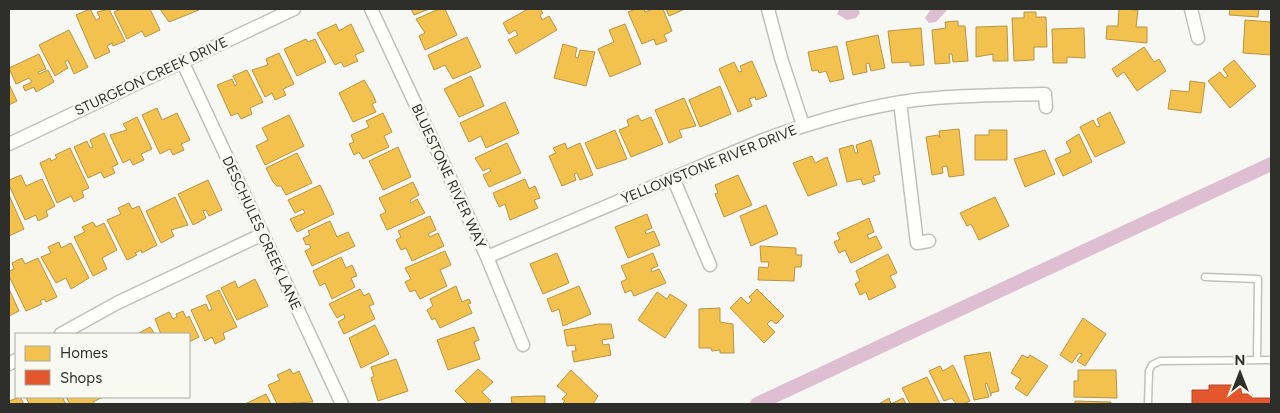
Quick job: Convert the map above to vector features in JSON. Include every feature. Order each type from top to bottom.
[{"type":"street","name":"STURGEON CREEK DRIVE","points":[[9,144],[294,9]]},
{"type":"street","name":"BLUESTONE RIVER WAY","points":[[371,9],[487,257],[523,345]]},
{"type":"street","points":[[768,9],[781,58],[803,126]]},
{"type":"street","points":[[1192,9],[1198,38]]},
{"type":"street","name":"DESCHULES CREEK LANE","points":[[182,61],[342,404]]},
{"type":"street","name":"YELLOWSTONE RIVER DRIVE","points":[[487,257],[763,140],[857,110],[900,102],[960,96],[1045,94],[1046,107]]},
{"type":"street","points":[[900,102],[917,243],[929,241]]},
{"type":"street","points":[[673,178],[710,265]]},
{"type":"street","points":[[63,333],[117,303],[263,234]]},
{"type":"lane","points":[[1205,277],[1258,279],[1258,360]]},
{"type":"lane","points":[[1148,404],[1149,371],[1152,365],[1160,361],[1271,360]]},
{"type":"shaded area","points":[[839,9],[858,9],[860,13],[856,18],[847,20],[837,14]]},
{"type":"shaded area","points":[[931,9],[947,10],[936,22],[929,23],[925,18]]},
{"type":"building: Homes","points":[[90,9],[96,20],[100,18],[97,12],[109,9],[125,41],[113,46],[112,43],[107,46],[110,52],[95,59],[76,15]]},
{"type":"building: Homes","points":[[121,9],[150,9],[160,30],[145,37],[142,31],[127,39],[114,12]]},
{"type":"building: Homes","points":[[160,9],[198,9],[199,10],[169,22]]},
{"type":"building: Homes","points":[[411,9],[429,9],[414,15]]},
{"type":"building: Homes","points":[[439,9],[445,9],[457,35],[425,50],[419,36],[425,33],[416,19]]},
{"type":"building: Homes","points":[[528,9],[540,9],[543,13],[540,15],[542,20],[549,16],[557,30],[516,54],[508,40],[518,35],[515,30],[509,34],[503,23]]},
{"type":"building: Homes","points":[[644,9],[645,12],[653,9],[663,9],[672,31],[664,35],[667,41],[656,45],[654,39],[642,44],[628,12]]},
{"type":"building: Homes","points":[[666,9],[685,9],[669,16]]},
{"type":"building: Homes","points":[[1119,9],[1138,10],[1136,27],[1147,27],[1147,43],[1106,39],[1107,26],[1118,26]]},
{"type":"building: Homes","points":[[1230,9],[1259,9],[1258,17],[1229,15]]},
{"type":"building: Homes","points":[[1024,12],[1036,12],[1036,17],[1046,17],[1047,47],[1034,47],[1034,60],[1014,61],[1012,18],[1024,18]]},
{"type":"building: Homes","points":[[1245,20],[1271,22],[1271,55],[1243,53]]},
{"type":"building: Homes","points":[[958,21],[958,26],[965,26],[968,61],[953,62],[952,54],[949,54],[950,63],[935,64],[932,30],[946,28],[945,22]]},
{"type":"building: Homes","points":[[336,24],[339,31],[351,24],[364,51],[355,55],[358,61],[344,67],[341,62],[335,65],[317,33]]},
{"type":"building: Homes","points":[[625,24],[641,64],[610,77],[598,49],[614,42],[609,30]]},
{"type":"building: Homes","points":[[1007,26],[1008,61],[993,61],[993,54],[976,57],[976,27]]},
{"type":"building: Homes","points":[[921,28],[924,65],[910,66],[910,62],[892,63],[888,31]]},
{"type":"building: Homes","points":[[1084,28],[1085,58],[1067,57],[1067,63],[1053,63],[1052,29]]},
{"type":"building: Homes","points":[[69,30],[88,67],[74,74],[68,60],[65,62],[68,68],[55,76],[39,45]]},
{"type":"building: Homes","points":[[878,35],[885,68],[871,71],[869,63],[866,64],[867,72],[853,75],[846,42]]},
{"type":"building: Homes","points":[[467,37],[481,67],[453,79],[445,65],[434,70],[428,55]]},
{"type":"building: Homes","points":[[306,39],[308,42],[315,39],[326,62],[297,76],[284,49]]},
{"type":"building: Homes","points":[[563,44],[577,48],[575,57],[578,58],[580,50],[595,52],[586,86],[554,78]]},
{"type":"building: Homes","points":[[837,46],[844,79],[830,82],[826,71],[819,73],[818,70],[812,71],[808,52]]},
{"type":"building: Homes","points":[[1144,47],[1154,62],[1159,59],[1166,71],[1137,91],[1124,72],[1117,77],[1112,69]]},
{"type":"building: Homes","points":[[279,53],[294,84],[283,89],[286,95],[275,100],[272,93],[265,97],[252,70],[268,65],[266,59]]},
{"type":"building: Homes","points":[[39,54],[46,69],[38,72],[39,74],[48,70],[54,82],[36,92],[34,87],[25,91],[23,86],[32,82],[29,78],[16,84],[9,68]]},
{"type":"building: Homes","points":[[1234,60],[1256,86],[1230,108],[1208,81],[1220,72],[1225,78],[1228,76],[1223,69]]},
{"type":"building: Homes","points":[[752,61],[767,96],[756,100],[755,97],[749,99],[752,106],[738,112],[719,69],[734,62],[739,72],[742,71],[740,66]]},
{"type":"building: Homes","points":[[247,70],[263,102],[250,108],[252,114],[241,119],[238,113],[231,116],[217,85],[232,79],[235,86],[237,84],[233,76]]},
{"type":"building: Homes","points":[[471,76],[484,106],[459,117],[444,89]]},
{"type":"building: Homes","points":[[364,80],[376,102],[372,104],[376,112],[353,122],[339,93]]},
{"type":"building: Homes","points":[[1190,81],[1205,83],[1201,113],[1168,109],[1171,90],[1189,92]]},
{"type":"building: Homes","points":[[9,84],[17,101],[9,105]]},
{"type":"building: Homes","points":[[720,86],[731,114],[700,127],[689,100]]},
{"type":"building: Homes","points":[[684,98],[696,126],[679,130],[682,137],[669,143],[655,110]]},
{"type":"building: Homes","points":[[505,102],[519,133],[486,148],[481,136],[469,142],[460,123]]},
{"type":"building: Homes","points":[[157,108],[162,120],[177,113],[190,140],[181,144],[184,150],[173,155],[170,149],[160,154],[142,115]]},
{"type":"building: Homes","points":[[1110,112],[1125,143],[1095,157],[1080,127],[1093,120],[1097,127],[1100,126],[1097,119]]},
{"type":"building: Homes","points":[[383,113],[392,132],[384,136],[389,147],[363,159],[359,152],[354,155],[349,144],[354,142],[351,135],[369,127],[366,121]]},
{"type":"building: Homes","points":[[289,115],[304,146],[265,165],[256,146],[268,140],[262,128]]},
{"type":"building: Homes","points":[[638,115],[641,121],[651,117],[663,144],[631,157],[619,130],[629,126],[627,120]]},
{"type":"building: Homes","points":[[137,117],[152,149],[141,154],[144,160],[133,165],[130,159],[123,163],[110,135],[127,130],[123,124]]},
{"type":"building: Homes","points":[[959,129],[964,175],[949,177],[947,166],[942,167],[943,173],[932,175],[926,137],[938,135],[940,138],[939,131]]},
{"type":"building: Homes","points":[[615,130],[627,159],[597,169],[585,143]]},
{"type":"building: Homes","points":[[989,130],[1007,130],[1007,160],[975,160],[975,135],[989,135]]},
{"type":"building: Homes","points":[[104,133],[118,164],[112,167],[115,173],[104,178],[101,172],[88,178],[74,147],[87,141],[90,148],[93,147],[90,140]]},
{"type":"building: Homes","points":[[1079,134],[1092,162],[1063,176],[1055,159],[1071,152],[1066,142]]},
{"type":"building: Homes","points":[[871,140],[880,174],[873,176],[875,181],[863,185],[861,179],[847,182],[839,149],[853,145],[855,153],[858,153],[856,145]]},
{"type":"building: Homes","points":[[507,143],[521,173],[489,187],[483,175],[491,171],[489,168],[483,171],[475,158]]},
{"type":"building: Homes","points":[[565,143],[567,149],[580,143],[593,175],[580,180],[577,173],[574,174],[576,180],[562,186],[549,156],[556,153],[553,148]]},
{"type":"building: Homes","points":[[398,147],[411,177],[383,190],[369,161]]},
{"type":"building: Homes","points":[[70,148],[89,188],[82,191],[84,197],[74,202],[71,196],[57,203],[40,163],[50,158],[51,161],[57,158],[55,155]]},
{"type":"building: Homes","points":[[1045,150],[1055,174],[1025,187],[1014,159]]},
{"type":"building: Homes","points":[[297,153],[312,183],[286,195],[281,186],[277,186],[273,182],[266,168]]},
{"type":"building: Homes","points":[[812,156],[815,163],[827,157],[837,185],[808,196],[793,163]]},
{"type":"building: Homes","points":[[21,175],[26,186],[42,179],[55,206],[46,211],[48,216],[38,221],[36,215],[25,220],[9,185],[9,180]]},
{"type":"building: Homes","points":[[738,175],[752,205],[724,217],[715,194],[718,193],[715,185]]},
{"type":"building: Homes","points":[[525,179],[529,189],[535,186],[540,198],[534,200],[538,208],[510,220],[505,204],[499,207],[493,193]]},
{"type":"building: Homes","points":[[208,180],[222,210],[209,216],[206,210],[203,211],[206,218],[193,225],[178,194]]},
{"type":"building: Homes","points":[[413,182],[419,195],[410,200],[411,203],[417,199],[425,213],[387,230],[380,215],[386,212],[379,198]]},
{"type":"building: Homes","points":[[320,185],[334,214],[297,232],[290,219],[305,213],[303,209],[295,213],[288,200]]},
{"type":"building: Homes","points":[[9,195],[24,229],[9,236]]},
{"type":"building: Homes","points":[[175,197],[188,225],[171,230],[174,236],[161,243],[146,211]]},
{"type":"building: Homes","points":[[995,197],[1009,226],[979,240],[971,224],[967,226],[960,213]]},
{"type":"building: Homes","points":[[129,203],[132,209],[139,206],[157,245],[142,253],[141,250],[135,253],[137,255],[127,260],[107,220],[121,214],[118,208]]},
{"type":"building: Homes","points":[[766,205],[778,234],[751,246],[740,216]]},
{"type":"building: Homes","points":[[647,214],[652,228],[645,231],[646,234],[654,231],[660,245],[628,258],[615,227]]},
{"type":"building: Homes","points":[[430,216],[436,230],[428,234],[430,237],[438,233],[444,246],[412,261],[406,248],[401,250],[396,240],[401,237],[398,231]]},
{"type":"building: Homes","points":[[869,218],[874,232],[867,235],[869,239],[876,236],[882,248],[851,263],[845,250],[839,253],[834,242],[840,239],[837,233]]},
{"type":"building: Homes","points":[[330,221],[337,237],[348,232],[355,246],[312,266],[305,251],[311,248],[309,244],[306,245],[303,238],[310,235],[308,231]]},
{"type":"building: Homes","points":[[93,222],[96,227],[104,223],[117,250],[102,258],[107,269],[93,276],[74,237],[85,232],[82,227]]},
{"type":"building: Homes","points":[[59,242],[61,248],[71,243],[89,278],[71,289],[66,278],[56,283],[41,257],[51,253],[48,247]]},
{"type":"building: Homes","points":[[760,246],[796,248],[796,255],[802,255],[801,267],[795,267],[794,281],[758,280],[759,267],[768,268],[769,262],[761,262]]},
{"type":"building: Homes","points":[[445,251],[451,265],[440,270],[447,286],[420,299],[415,290],[410,292],[405,282],[411,279],[405,268]]},
{"type":"building: Homes","points":[[557,253],[569,283],[543,294],[530,264]]},
{"type":"building: Homes","points":[[653,253],[658,266],[651,269],[652,272],[659,269],[666,283],[634,296],[631,290],[625,293],[621,282],[627,279],[621,266]]},
{"type":"building: Homes","points":[[888,254],[897,273],[890,276],[896,287],[869,300],[866,292],[860,295],[855,284],[860,281],[856,271]]},
{"type":"building: Homes","points":[[341,257],[346,268],[352,265],[357,276],[351,278],[355,287],[332,299],[325,283],[320,286],[313,271]]},
{"type":"building: Homes","points":[[22,258],[25,264],[38,258],[57,297],[46,302],[44,299],[40,301],[42,304],[26,311],[9,276],[9,271],[14,269],[12,263]]},
{"type":"building: Homes","points":[[255,279],[268,306],[237,320],[221,288],[235,281],[238,288]]},
{"type":"building: Homes","points":[[456,286],[462,302],[469,299],[471,303],[468,304],[472,313],[440,328],[435,318],[432,320],[427,310],[433,306],[430,299]]},
{"type":"building: Homes","points":[[579,286],[591,314],[563,326],[559,309],[552,312],[547,299]]},
{"type":"building: Homes","points":[[9,289],[19,311],[9,316]]},
{"type":"building: Homes","points":[[360,289],[364,296],[369,293],[374,304],[369,306],[375,319],[344,334],[338,322],[345,318],[344,314],[337,318],[329,304]]},
{"type":"building: Homes","points":[[757,289],[784,316],[776,324],[771,320],[767,324],[775,332],[764,343],[730,308],[741,297],[748,304],[752,300],[749,297]]},
{"type":"building: Homes","points":[[219,290],[237,327],[223,333],[225,339],[215,344],[212,337],[205,341],[191,310],[206,304],[209,311],[212,309],[206,296]]},
{"type":"building: Homes","points":[[657,292],[667,299],[670,294],[687,305],[665,338],[638,320]]},
{"type":"building: Homes","points":[[720,308],[720,322],[733,324],[734,353],[720,353],[720,350],[712,351],[711,348],[699,348],[699,309]]},
{"type":"building: Homes","points":[[183,311],[186,318],[189,316],[199,337],[190,342],[190,333],[161,333],[155,319],[169,312],[173,319],[177,317],[176,314]]},
{"type":"building: Homes","points":[[1083,318],[1106,334],[1085,366],[1077,361],[1082,354],[1079,353],[1072,363],[1060,355]]},
{"type":"building: Homes","points":[[599,324],[611,324],[614,338],[602,340],[603,345],[609,344],[611,355],[574,362],[572,351],[576,351],[575,345],[567,346],[564,330]]},
{"type":"building: Homes","points":[[375,325],[389,354],[361,368],[349,338]]},
{"type":"building: Homes","points":[[150,327],[154,333],[139,333]]},
{"type":"building: Homes","points":[[474,327],[479,340],[474,342],[480,359],[448,370],[437,340]]},
{"type":"building: Homes","points":[[990,352],[999,391],[991,393],[991,396],[987,383],[985,384],[989,397],[974,400],[964,356]]},
{"type":"building: Homes","points":[[1022,355],[1028,358],[1030,355],[1048,366],[1027,396],[1015,388],[1021,379],[1011,373]]},
{"type":"building: Homes","points":[[396,359],[408,391],[378,401],[371,378],[374,376],[371,367]]},
{"type":"building: Homes","points":[[953,365],[970,401],[963,404],[956,404],[952,398],[944,401],[929,371],[940,366],[943,371]]},
{"type":"building: Homes","points":[[290,369],[293,374],[299,371],[313,402],[277,404],[268,385],[280,380],[277,375]]},
{"type":"building: Homes","points":[[478,369],[493,382],[482,392],[491,401],[487,404],[468,404],[455,391]]},
{"type":"building: Homes","points":[[571,370],[598,396],[593,404],[562,404],[565,401],[562,399],[567,394],[557,386]]},
{"type":"building: Homes","points":[[1078,370],[1116,370],[1117,398],[1074,397],[1074,381],[1078,381]]},
{"type":"building: Homes","points":[[927,377],[940,404],[910,404],[902,388]]},
{"type":"building: Homes","points":[[266,394],[271,404],[245,404]]},
{"type":"building: Homes","points":[[545,396],[545,404],[512,404],[511,397]]},
{"type":"building: Homes","points":[[21,398],[24,404],[9,404],[9,401]]},
{"type":"building: Homes","points":[[26,398],[63,398],[66,404],[29,404]]},
{"type":"building: Homes","points":[[67,398],[101,398],[93,402],[94,404],[70,404]]},
{"type":"building: Homes","points":[[889,398],[891,404],[879,404]]},
{"type":"building: Homes","points":[[903,398],[906,404],[891,404]]},
{"type":"building: Homes","points":[[1075,401],[1111,402],[1111,404],[1075,404]]},
{"type":"building: Shops","points":[[1209,385],[1240,385],[1242,394],[1252,394],[1252,398],[1271,398],[1271,404],[1192,404],[1192,390],[1209,390]]},
{"type":"waterway","points":[[757,404],[1271,164]]}]
